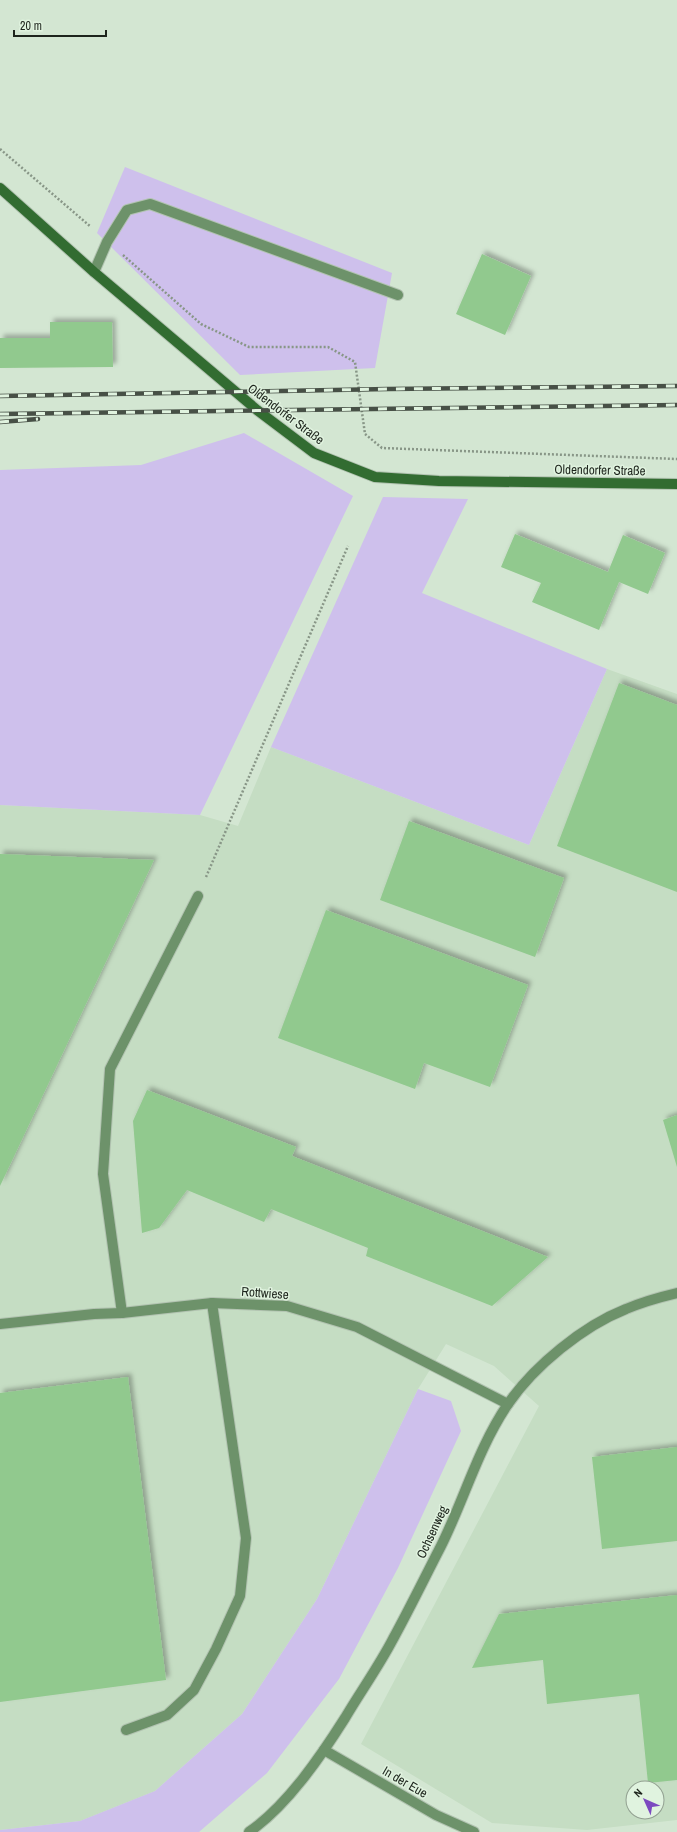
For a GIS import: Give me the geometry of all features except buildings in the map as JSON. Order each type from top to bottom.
[{"type":"main road","name":"Oldendorfer Straße","points":[[0,188],[94,272],[258,410],[314,453],[375,477],[439,481],[677,484]]},
{"type":"street","points":[[94,272],[107,242],[127,210],[150,204],[398,294]]},
{"type":"street","points":[[122,1313],[103,1174],[110,1069],[198,896]]},
{"type":"street","name":"Ochsenweg","points":[[249,1832],[262,1824],[324,1750],[393,1640],[442,1544],[480,1457],[508,1404],[529,1378],[556,1352],[593,1326],[625,1309],[677,1293]]},
{"type":"street","points":[[126,1730],[167,1716],[194,1690],[216,1649],[240,1596],[246,1538],[212,1303]]},
{"type":"street","name":"Rottwiese","points":[[0,1324],[212,1303],[288,1306],[357,1327],[508,1404]]},
{"type":"street","name":"In der Eue","points":[[324,1750],[436,1815],[474,1832]]},
{"type":"path","points":[[0,149],[201,324],[249,347],[328,347],[355,362],[365,434],[382,448],[677,459]]},
{"type":"path","points":[[198,896],[348,546]]},
{"type":"shaded area","points":[[125,167],[392,273],[375,368],[240,375],[97,233]]},
{"type":"shaded area","points":[[244,433],[353,496],[200,815],[0,805],[0,470],[141,465]]},
{"type":"shaded area","points":[[383,497],[468,499],[422,593],[607,669],[529,845],[271,747]]},
{"type":"shaded area","points":[[607,669],[677,694],[677,1820],[587,1830],[492,1823],[361,1744],[539,1406],[494,1366],[446,1344],[418,1389],[317,1599],[242,1714],[155,1791],[80,1821],[0,1830],[0,805],[200,815],[238,826],[271,747],[529,845]]},
{"type":"shaded area","points":[[418,1389],[451,1401],[461,1431],[398,1568],[339,1679],[267,1773],[199,1832],[0,1832],[0,1830],[80,1821],[155,1791],[242,1714],[317,1599]]},
{"type":"railway","points":[[0,396],[388,389],[677,386]]},
{"type":"railway","points":[[0,414],[677,405]]},
{"type":"railway","points":[[0,422],[38,419]]}]
